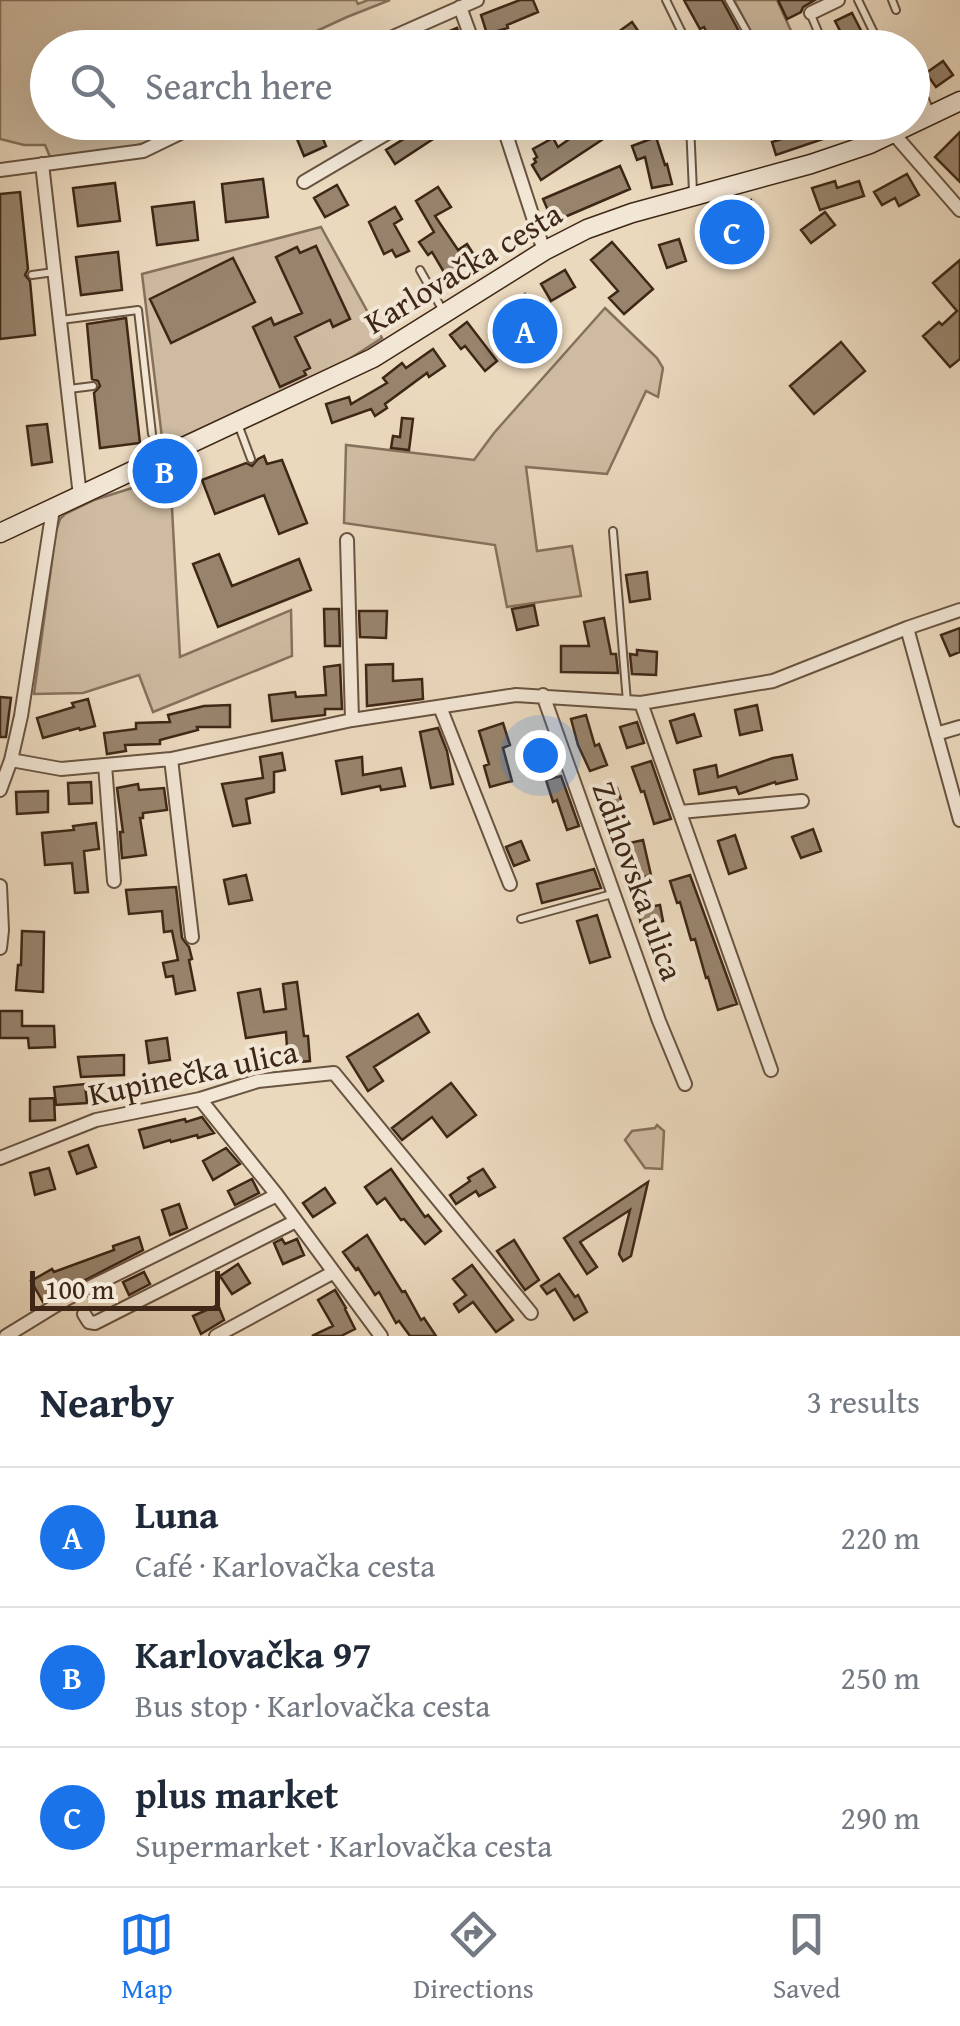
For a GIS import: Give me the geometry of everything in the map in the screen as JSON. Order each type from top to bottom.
[{"type":"street","points":[[408,30],[476,0]]},
{"type":"street","points":[[811,13],[837,0]]},
{"type":"street","points":[[460,7],[468,30]]},
{"type":"street","name":"Karlovačka cesta","points":[[931,115],[960,101]]},
{"type":"street","points":[[0,170],[143,151],[166,140]]},
{"type":"street","points":[[304,182],[375,140]]},
{"type":"street","points":[[508,140],[544,252]]},
{"type":"street","name":"Karlovačka cesta","points":[[0,533],[374,358],[587,229],[632,212],[812,164],[878,140]]},
{"type":"street","points":[[899,140],[960,210]]},
{"type":"street","points":[[42,164],[80,496]]},
{"type":"street","points":[[0,790],[21,716],[53,508]]},
{"type":"street","points":[[347,540],[352,720]]},
{"type":"street","points":[[11,760],[60,769],[171,759],[352,720],[516,695],[634,702],[773,681],[960,610]]},
{"type":"street","points":[[907,628],[960,820]]},
{"type":"street","name":"Zdihovska ulica","points":[[543,695],[685,1084]]},
{"type":"street","name":"Zdihovska ulica","points":[[634,702],[680,812],[771,1070]]},
{"type":"street","points":[[440,707],[510,884]]},
{"type":"street","points":[[936,734],[960,727]]},
{"type":"street","points":[[171,759],[192,937]]},
{"type":"street","points":[[105,765],[114,881]]},
{"type":"street","points":[[680,812],[802,800]]},
{"type":"street","points":[[0,886],[0,948]]},
{"type":"street","name":"Kupinečka ulica","points":[[0,1158],[96,1120],[200,1099],[258,1082],[334,1072],[531,1313]]},
{"type":"street","points":[[200,1099],[382,1336]]},
{"type":"street","points":[[6,1336],[68,1298],[276,1196]]},
{"type":"street","points":[[84,1314],[89,1322],[95,1323],[296,1221]]},
{"type":"street","points":[[216,1336],[334,1272]]},
{"type":"lane","points":[[666,0],[681,30]]},
{"type":"lane","points":[[730,0],[746,30]]},
{"type":"lane","points":[[858,0],[873,30]]},
{"type":"lane","points":[[892,0],[896,10]]},
{"type":"lane","points":[[811,13],[818,30]]},
{"type":"lane","points":[[691,140],[694,198]]},
{"type":"lane","points":[[420,270],[445,315]]},
{"type":"lane","points":[[32,275],[54,272]]},
{"type":"lane","points":[[60,320],[138,310],[152,434]]},
{"type":"lane","points":[[68,389],[92,386]]},
{"type":"lane","points":[[238,423],[251,459]]},
{"type":"lane","points":[[613,531],[634,702]]},
{"type":"lane","points":[[521,918],[613,894]]},
{"type":"shaded area","points":[[0,0],[356,0],[358,4],[390,0],[319,30],[30,30],[30,140],[155,140],[51,159],[45,145],[0,139]]},
{"type":"shaded area","points":[[734,0],[777,0],[791,30],[750,30]]},
{"type":"shaded area","points":[[321,227],[382,338],[340,365],[163,446],[142,274]]},
{"type":"shaded area","points":[[605,308],[663,368],[658,397],[646,391],[607,474],[526,467],[537,551],[572,546],[581,596],[507,607],[495,545],[344,523],[346,445],[474,460]]},
{"type":"shaded area","points":[[170,471],[180,657],[291,610],[292,656],[153,712],[139,675],[83,693],[34,694],[60,519],[94,500],[151,482]]},
{"type":"shaded area","points":[[657,1125],[664,1131],[662,1169],[645,1168],[625,1140],[632,1131]]},
{"type":"building","points":[[520,0],[533,0],[538,12],[501,30],[486,30],[481,15]]},
{"type":"building","points":[[684,0],[722,0],[738,30],[704,27],[700,29]]},
{"type":"building","points":[[778,0],[815,0],[787,19]]},
{"type":"building","points":[[852,13],[861,30],[840,30],[835,21]]},
{"type":"building","points":[[632,22],[638,30],[621,30]]},
{"type":"building","points":[[943,61],[953,75],[936,87],[930,70]]},
{"type":"building","points":[[960,132],[960,182],[935,157]]},
{"type":"building","points":[[297,140],[324,140],[326,146],[304,156]]},
{"type":"building","points":[[402,140],[431,140],[395,164],[386,150]]},
{"type":"building","points":[[549,140],[558,147],[568,140],[602,140],[541,180],[532,165],[537,157],[533,149]]},
{"type":"building","points":[[657,140],[672,184],[652,188],[645,157],[637,160],[632,146]]},
{"type":"building","points":[[779,140],[820,140],[776,155],[772,142]]},
{"type":"building","points":[[620,166],[630,189],[553,222],[543,199]]},
{"type":"building","points":[[907,174],[919,195],[899,206],[895,198],[882,205],[874,192]]},
{"type":"building","points":[[263,179],[268,217],[226,222],[222,184]]},
{"type":"building","points":[[835,181],[837,188],[859,181],[864,196],[820,210],[812,188]]},
{"type":"building","points":[[115,183],[120,221],[78,226],[73,188]]},
{"type":"building","points":[[337,185],[348,205],[325,217],[314,198]]},
{"type":"building","points":[[438,187],[451,207],[435,216],[458,250],[467,244],[474,255],[448,279],[432,252],[428,255],[419,242],[434,232],[416,201]]},
{"type":"building","points":[[20,192],[28,269],[25,275],[30,281],[35,335],[0,339],[0,194]]},
{"type":"building","points":[[751,200],[757,223],[713,234],[720,250],[706,256],[701,246],[706,244],[701,217],[726,212],[725,207]]},
{"type":"building","points":[[194,202],[198,240],[157,245],[152,207]]},
{"type":"building","points":[[395,207],[402,219],[394,224],[409,251],[396,257],[392,250],[384,254],[369,222]]},
{"type":"building","points":[[825,212],[835,225],[811,243],[801,230]]},
{"type":"building","points":[[679,239],[686,261],[667,268],[659,245]]},
{"type":"building","points":[[612,242],[653,289],[624,314],[609,298],[618,291],[591,260]]},
{"type":"building","points":[[316,246],[350,319],[333,327],[330,320],[295,337],[310,368],[304,371],[306,375],[280,387],[253,327],[271,318],[274,325],[302,313],[276,257],[297,247],[300,253]]},
{"type":"building","points":[[118,252],[122,290],[81,295],[76,257]]},
{"type":"building","points":[[233,258],[255,302],[171,343],[150,299]]},
{"type":"building","points":[[960,260],[960,359],[950,367],[923,336],[957,311],[933,283]]},
{"type":"building","points":[[565,270],[575,287],[551,301],[541,284]]},
{"type":"building","points":[[525,294],[534,308],[515,320],[506,306]]},
{"type":"building","points":[[126,318],[140,443],[100,448],[94,393],[100,386],[92,379],[87,324]]},
{"type":"building","points":[[467,322],[497,361],[485,371],[465,346],[461,349],[450,335]]},
{"type":"building","points":[[841,342],[865,371],[814,414],[790,386]]},
{"type":"building","points":[[433,349],[445,366],[429,377],[427,373],[375,416],[371,409],[332,423],[326,404],[349,397],[351,404],[387,383],[383,378],[402,363],[406,368]]},
{"type":"building","points":[[402,418],[413,419],[409,450],[391,448],[393,436],[400,437]]},
{"type":"building","points":[[47,424],[52,462],[32,465],[27,426]]},
{"type":"building","points":[[264,456],[267,464],[282,460],[307,523],[279,534],[264,495],[215,514],[202,480],[246,463],[252,466]]},
{"type":"building","points":[[219,554],[232,586],[299,559],[311,590],[218,627],[193,564]]},
{"type":"building","points":[[647,572],[650,599],[630,602],[626,575]]},
{"type":"building","points":[[534,605],[538,625],[517,630],[512,609]]},
{"type":"building","points":[[324,609],[339,609],[340,646],[325,646]]},
{"type":"building","points":[[359,611],[387,611],[386,638],[360,637]]},
{"type":"building","points":[[604,618],[618,673],[561,672],[561,646],[589,646],[584,622]]},
{"type":"building","points":[[960,628],[960,652],[950,656],[941,635]]},
{"type":"building","points":[[637,650],[657,652],[656,675],[632,674],[630,654],[637,655]]},
{"type":"building","points":[[393,664],[393,681],[422,679],[423,699],[367,706],[366,665]]},
{"type":"building","points":[[340,665],[342,709],[325,709],[325,715],[272,721],[269,695],[326,695],[324,667]]},
{"type":"building","points":[[0,697],[11,698],[6,737],[0,737]]},
{"type":"building","points":[[88,699],[95,726],[43,738],[37,718]]},
{"type":"building","points":[[230,705],[230,727],[197,727],[198,730],[160,740],[160,744],[125,745],[126,751],[107,754],[104,733],[136,729],[136,723],[170,722],[168,715],[204,706]]},
{"type":"building","points":[[757,705],[762,730],[740,735],[735,710]]},
{"type":"building","points":[[694,714],[701,736],[677,743],[670,721]]},
{"type":"building","points":[[586,715],[595,746],[599,744],[607,765],[590,771],[571,719]]},
{"type":"building","points":[[637,722],[644,743],[627,748],[620,727]]},
{"type":"building","points":[[503,723],[510,745],[503,748],[512,781],[490,787],[484,766],[489,764],[479,731]]},
{"type":"building","points":[[438,728],[453,784],[431,788],[420,732]]},
{"type":"building","points":[[282,753],[285,770],[274,772],[274,792],[246,799],[250,823],[233,826],[222,784],[263,778],[260,757]]},
{"type":"building","points":[[792,755],[797,779],[739,794],[736,787],[699,794],[694,770],[716,765],[718,777]]},
{"type":"building","points":[[362,757],[363,775],[401,768],[405,786],[381,790],[380,786],[342,794],[336,761]]},
{"type":"building","points":[[651,761],[671,819],[654,824],[632,767]]},
{"type":"building","points":[[561,776],[579,826],[567,830],[546,780]]},
{"type":"building","points":[[91,782],[92,803],[69,804],[68,783]]},
{"type":"building","points":[[138,784],[139,790],[164,788],[167,810],[143,813],[140,818],[146,855],[122,858],[117,788]]},
{"type":"building","points":[[617,788],[628,820],[612,825],[601,794]]},
{"type":"building","points":[[48,791],[48,812],[17,814],[16,792]]},
{"type":"building","points":[[96,823],[99,849],[84,851],[88,892],[75,893],[72,863],[45,865],[42,833]]},
{"type":"building","points":[[813,829],[821,851],[801,858],[792,837]]},
{"type":"building","points":[[735,835],[746,868],[729,874],[718,841]]},
{"type":"building","points":[[643,840],[651,875],[630,880],[621,845]]},
{"type":"building","points":[[521,841],[529,860],[514,866],[506,847]]},
{"type":"building","points":[[594,869],[601,888],[542,903],[537,884]]},
{"type":"building","points":[[246,875],[252,900],[229,904],[224,880]]},
{"type":"building","points":[[690,875],[737,1004],[718,1010],[695,939],[691,940],[670,881]]},
{"type":"building","points":[[176,887],[182,938],[192,959],[189,960],[195,990],[176,994],[173,976],[166,977],[163,963],[178,960],[172,931],[164,932],[162,911],[129,914],[126,890]]},
{"type":"building","points":[[660,905],[663,921],[641,925],[638,909]]},
{"type":"building","points":[[597,915],[610,957],[590,963],[577,921]]},
{"type":"building","points":[[22,931],[44,932],[43,992],[16,990]]},
{"type":"building","points":[[297,982],[310,1061],[288,1063],[286,1032],[246,1038],[238,993],[260,989],[264,1012],[286,1009],[283,984]]},
{"type":"building","points":[[0,1011],[22,1011],[22,1026],[54,1026],[55,1047],[29,1048],[28,1038],[0,1038]]},
{"type":"building","points":[[418,1014],[429,1032],[374,1067],[383,1081],[368,1091],[347,1057]]},
{"type":"building","points":[[167,1038],[170,1060],[149,1063],[146,1041]]},
{"type":"building","points":[[124,1055],[124,1075],[81,1077],[78,1057]]},
{"type":"building","points":[[451,1083],[476,1115],[447,1137],[432,1117],[402,1140],[392,1128]]},
{"type":"building","points":[[85,1084],[87,1103],[56,1105],[54,1087]]},
{"type":"building","points":[[54,1098],[55,1120],[30,1121],[30,1099]]},
{"type":"building","points":[[202,1117],[214,1133],[144,1148],[139,1130]]},
{"type":"building","points":[[88,1145],[96,1167],[77,1174],[69,1152]]},
{"type":"building","points":[[226,1148],[240,1164],[213,1180],[203,1161]]},
{"type":"building","points":[[49,1168],[55,1189],[35,1195],[30,1173]]},
{"type":"building","points":[[391,1169],[425,1217],[428,1215],[441,1231],[425,1244],[385,1198],[377,1204],[365,1187]]},
{"type":"building","points":[[483,1169],[495,1187],[479,1196],[476,1191],[456,1204],[450,1195]]},
{"type":"building","points":[[252,1179],[259,1193],[235,1205],[228,1191]]},
{"type":"building","points":[[648,1182],[631,1256],[623,1261],[619,1254],[630,1210],[580,1242],[597,1267],[587,1274],[564,1238]]},
{"type":"building","points":[[325,1188],[335,1203],[313,1217],[303,1203]]},
{"type":"building","points":[[179,1204],[187,1228],[170,1235],[162,1210]]},
{"type":"building","points":[[367,1235],[421,1320],[424,1318],[436,1336],[410,1336],[399,1321],[396,1323],[379,1292],[375,1295],[343,1252]]},
{"type":"building","points":[[139,1237],[143,1250],[43,1302],[31,1281],[52,1269],[54,1272],[114,1250],[113,1246]]},
{"type":"building","points":[[282,1239],[285,1244],[297,1239],[304,1255],[283,1264],[274,1243]]},
{"type":"building","points":[[514,1240],[539,1280],[525,1290],[497,1251]]},
{"type":"building","points":[[238,1264],[250,1283],[232,1294],[220,1276]]},
{"type":"building","points":[[472,1265],[513,1320],[496,1332],[473,1302],[459,1312],[454,1304],[466,1295],[453,1279]]},
{"type":"building","points":[[144,1272],[150,1284],[129,1295],[123,1282]]},
{"type":"building","points":[[559,1274],[587,1312],[574,1320],[555,1289],[547,1294],[541,1286]]},
{"type":"building","points":[[335,1290],[355,1329],[341,1336],[312,1336],[333,1326],[318,1300]]},
{"type":"building","points":[[218,1305],[224,1320],[201,1334],[193,1316]]},
{"type":"place","name":"plus market","points":[[732,232]]},
{"type":"place","name":"Luna","points":[[525,331]]},
{"type":"place","name":"Karlovačka 97","points":[[165,471]]}]
